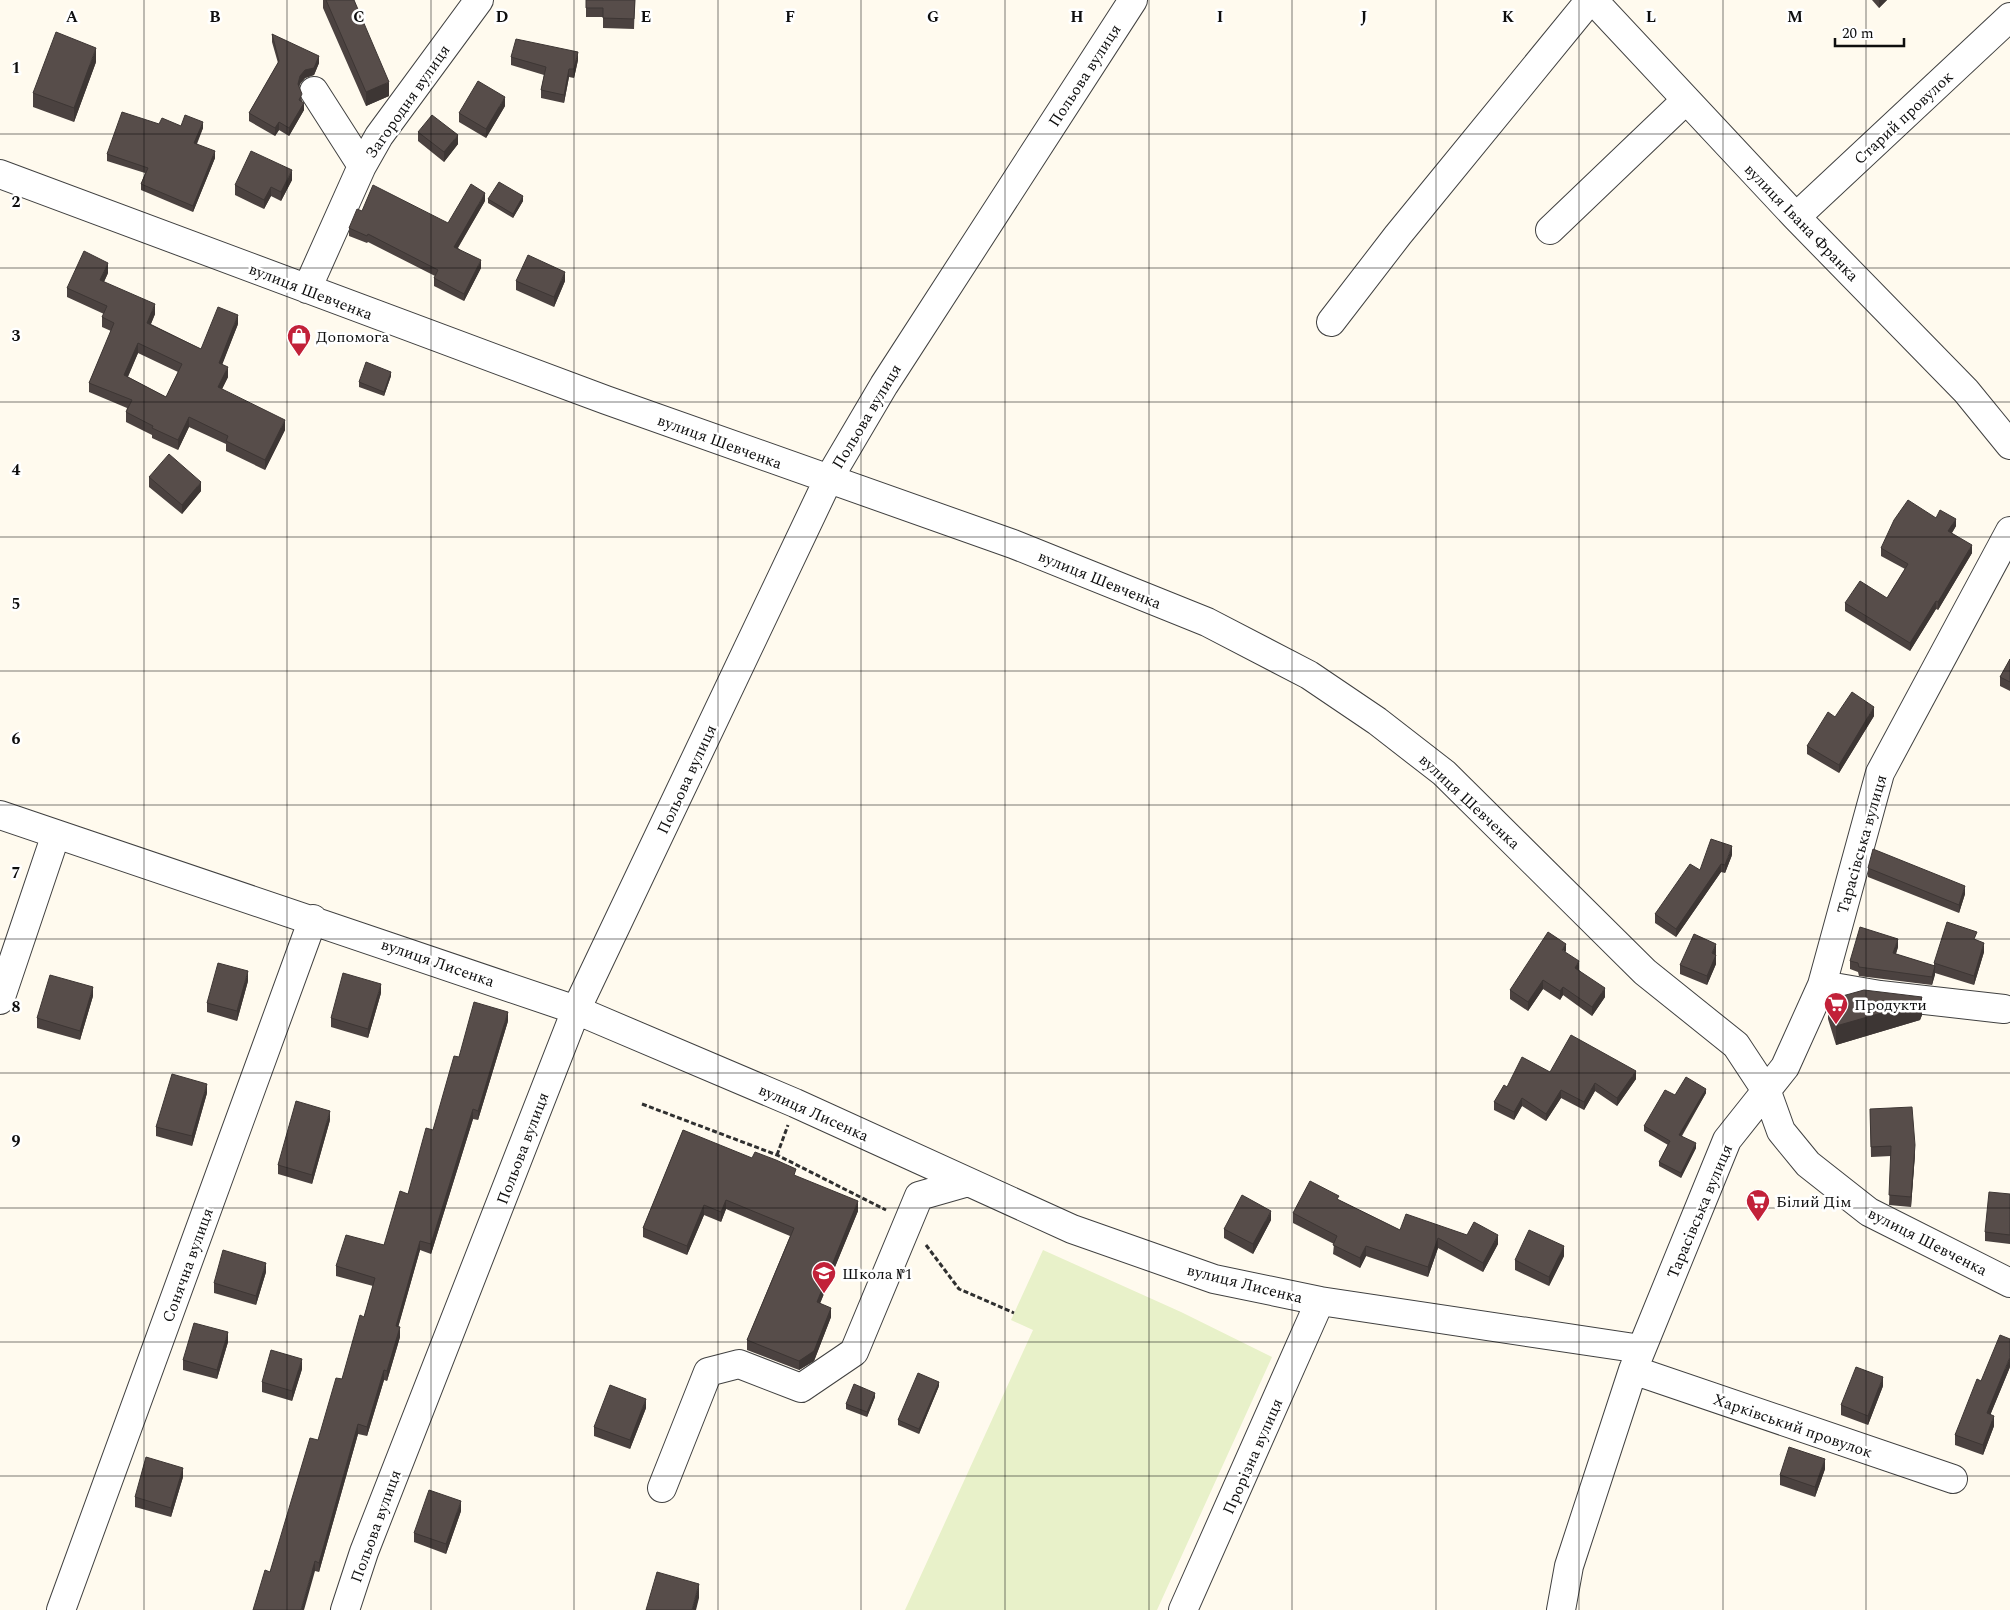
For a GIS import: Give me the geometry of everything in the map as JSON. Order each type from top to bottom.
[{"type":"street","name":"Загородня вулиця","points":[[307,290],[362,166],[379,136],[480,0]]},
{"type":"street","name":"Польова вулиця","points":[[344,1610],[364,1552],[576,1010],[828,480],[884,385],[1133,0]]},
{"type":"street","points":[[1331,322],[1398,235],[1591,0]]},
{"type":"street","name":"вулиця Івана Франка","points":[[1591,0],[1796,217],[1966,392],[2010,445]]},
{"type":"street","name":"Старий провулок","points":[[1796,217],[2010,17]]},
{"type":"street","points":[[314,91],[362,166]]},
{"type":"street","points":[[1550,230],[1686,100]]},
{"type":"street","name":"вулиця Шевченка","points":[[0,174],[307,290],[828,480],[1013,544],[1207,622],[1309,674],[1378,721],[1444,773],[1645,972],[1736,1045],[1767,1092],[1781,1131],[1808,1164],[1868,1212],[2010,1283]]},
{"type":"street","name":"Тарасівська вулиця","points":[[1561,1610],[1569,1566],[1637,1360],[1727,1140],[1785,1067],[1822,985],[1880,773],[2010,531]]},
{"type":"street","name":"вулиця Лисенка","points":[[0,815],[313,919],[576,1010],[795,1103],[1072,1229],[1214,1279],[1320,1301],[1637,1360]]},
{"type":"street","points":[[0,1000],[56,834]]},
{"type":"street","name":"Сонячна вулиця","points":[[61,1610],[313,919]]},
{"type":"street","points":[[1822,985],[1880,995],[2004,1009]]},
{"type":"street","points":[[662,1488],[708,1372],[739,1364],[801,1388],[854,1352],[918,1196],[968,1182]]},
{"type":"street","name":"Прорізна вулиця","points":[[1183,1610],[1320,1301]]},
{"type":"street","name":"Харківський провулок","points":[[1637,1360],[1953,1479]]},
{"type":"path","points":[[778,1156],[795,1103]]},
{"type":"path","points":[[642,1104],[778,1156],[908,1221],[959,1289],[1014,1313]]},
{"type":"green space","points":[[1043,1250],[1181,1312],[1272,1357],[1157,1610],[905,1610],[1033,1330],[1011,1320]]},
{"type":"building","points":[[326,0],[354,0],[389,82],[366,92]]},
{"type":"building","points":[[586,0],[635,0],[634,19],[603,18],[603,8],[586,8]]},
{"type":"building","points":[[56,32],[96,48],[74,108],[33,93]]},
{"type":"building","points":[[272,34],[319,56],[314,68],[305,70],[300,76],[298,84],[302,94],[299,100],[304,103],[289,128],[279,122],[275,128],[249,113],[279,61]]},
{"type":"building","points":[[516,39],[578,52],[574,69],[569,69],[564,95],[541,90],[546,67],[511,57]]},
{"type":"building","points":[[478,81],[505,97],[486,129],[459,113]]},
{"type":"building","points":[[122,112],[159,124],[162,118],[181,126],[185,115],[203,122],[194,143],[215,151],[193,206],[141,184],[148,168],[107,154]]},
{"type":"building","points":[[432,115],[458,135],[444,152],[418,132]]},
{"type":"building","points":[[251,151],[292,170],[281,192],[271,187],[264,200],[235,185]]},
{"type":"building","points":[[499,182],[523,196],[513,214],[488,199]]},
{"type":"building","points":[[471,184],[485,193],[454,247],[481,260],[464,294],[434,278],[438,270],[368,234],[367,236],[349,228],[357,209],[362,211],[373,185],[448,223]]},
{"type":"building","points":[[84,251],[108,263],[100,280],[155,304],[147,323],[201,349],[218,307],[238,315],[219,363],[228,367],[218,387],[285,420],[265,460],[226,441],[228,436],[189,417],[178,440],[152,428],[153,426],[126,412],[132,400],[89,383],[114,323],[102,317],[107,306],[67,288]],"holes":[[[138,343],[182,364],[166,397],[124,375]]]},
{"type":"building","points":[[528,255],[565,272],[554,297],[516,281]]},
{"type":"building","points":[[366,362],[391,372],[384,392],[359,382]]},
{"type":"building","points":[[169,454],[201,482],[182,505],[149,477]]},
{"type":"building","points":[[1908,500],[1936,518],[1940,510],[1956,519],[1948,531],[1972,545],[1938,602],[1936,601],[1910,643],[1845,603],[1860,581],[1887,598],[1908,564],[1881,548],[1894,520]]},
{"type":"building","points":[[2010,659],[2010,682],[2000,677]]},
{"type":"building","points":[[1852,692],[1874,707],[1839,765],[1807,746],[1828,712],[1835,717]]},
{"type":"building","points":[[1711,839],[1732,846],[1725,865],[1721,864],[1676,929],[1655,914],[1690,864],[1700,870]]},
{"type":"building","points":[[1873,849],[1965,886],[1959,905],[1868,868]]},
{"type":"building","points":[[1947,922],[1977,932],[1974,939],[1984,943],[1974,976],[1934,963]]},
{"type":"building","points":[[1860,927],[1898,939],[1893,953],[1935,966],[1932,977],[1859,967],[1858,963],[1850,961]]},
{"type":"building","points":[[1548,932],[1566,944],[1562,950],[1579,961],[1575,968],[1605,988],[1592,1007],[1563,987],[1560,991],[1543,980],[1528,1002],[1510,990]]},
{"type":"building","points":[[1694,934],[1716,944],[1712,953],[1716,955],[1707,976],[1680,965]]},
{"type":"building","points":[[218,963],[248,971],[237,1011],[207,1003]]},
{"type":"building","points":[[343,973],[381,984],[368,1029],[331,1018]]},
{"type":"building","points":[[50,975],[93,987],[80,1031],[37,1018]]},
{"type":"building","points":[[1864,990],[1922,997],[1920,1002],[1836,1026],[1828,1000]]},
{"type":"building","points":[[474,1002],[508,1012],[478,1111],[473,1109],[431,1244],[420,1241],[396,1326],[400,1327],[387,1371],[384,1370],[367,1427],[358,1424],[319,1563],[315,1561],[301,1610],[253,1610],[265,1570],[270,1572],[310,1438],[318,1440],[336,1378],[342,1379],[360,1315],[364,1317],[375,1278],[336,1266],[346,1235],[384,1245],[400,1191],[408,1194],[426,1128],[433,1130],[454,1056],[459,1057]]},
{"type":"building","points":[[1571,1035],[1636,1071],[1617,1098],[1595,1083],[1584,1102],[1561,1090],[1546,1114],[1522,1098],[1514,1112],[1494,1102],[1504,1085],[1507,1087],[1522,1057],[1550,1072]]},
{"type":"building","points":[[172,1074],[207,1084],[192,1136],[156,1127]]},
{"type":"building","points":[[1686,1077],[1706,1089],[1679,1135],[1696,1143],[1681,1173],[1659,1162],[1670,1141],[1644,1126],[1665,1090],[1675,1095]]},
{"type":"building","points":[[296,1101],[330,1111],[312,1175],[278,1165]]},
{"type":"building","points":[[1912,1107],[1915,1145],[1911,1197],[1889,1195],[1891,1146],[1871,1147],[1870,1109]]},
{"type":"building","points":[[683,1130],[752,1158],[755,1152],[776,1160],[796,1169],[794,1175],[858,1201],[817,1302],[831,1308],[814,1351],[799,1361],[747,1340],[794,1228],[726,1200],[721,1212],[704,1205],[687,1246],[643,1228]]},
{"type":"building","points":[[1310,1181],[1339,1196],[1337,1199],[1400,1230],[1406,1214],[1467,1235],[1474,1222],[1498,1235],[1483,1263],[1438,1238],[1428,1267],[1366,1246],[1360,1258],[1333,1245],[1337,1236],[1293,1213]]},
{"type":"building","points":[[1989,1192],[2010,1194],[2010,1235],[1985,1232]]},
{"type":"building","points":[[1242,1195],[1271,1211],[1253,1244],[1224,1229]]},
{"type":"building","points":[[1529,1230],[1564,1246],[1549,1277],[1515,1260]]},
{"type":"building","points":[[223,1250],[266,1263],[256,1296],[214,1283]]},
{"type":"building","points":[[194,1323],[228,1332],[217,1370],[183,1360]]},
{"type":"building","points":[[2000,1335],[2010,1339],[2010,1357],[1987,1413],[1994,1416],[1983,1445],[1955,1435],[1977,1379],[1981,1381]]},
{"type":"building","points":[[271,1350],[302,1359],[292,1391],[262,1382]]},
{"type":"building","points":[[1856,1367],[1883,1377],[1868,1416],[1841,1405]]},
{"type":"building","points":[[918,1373],[939,1382],[919,1429],[898,1420]]},
{"type":"building","points":[[854,1384],[875,1393],[867,1412],[846,1404]]},
{"type":"building","points":[[610,1385],[646,1399],[630,1440],[594,1427]]},
{"type":"building","points":[[1789,1447],[1825,1459],[1815,1487],[1780,1475]]},
{"type":"building","points":[[146,1457],[183,1468],[171,1508],[135,1497]]},
{"type":"building","points":[[429,1490],[461,1501],[446,1544],[414,1533]]},
{"type":"building","points":[[657,1572],[699,1584],[692,1610],[646,1610]]},
{"type":"place","name":"Допомога","points":[[299,357]]},
{"type":"place","name":"Продукти","points":[[1836,1025]]},
{"type":"place","name":"Білий Дім","points":[[1758,1222]]},
{"type":"place","name":"Школа №1","points":[[824,1294]]}]
